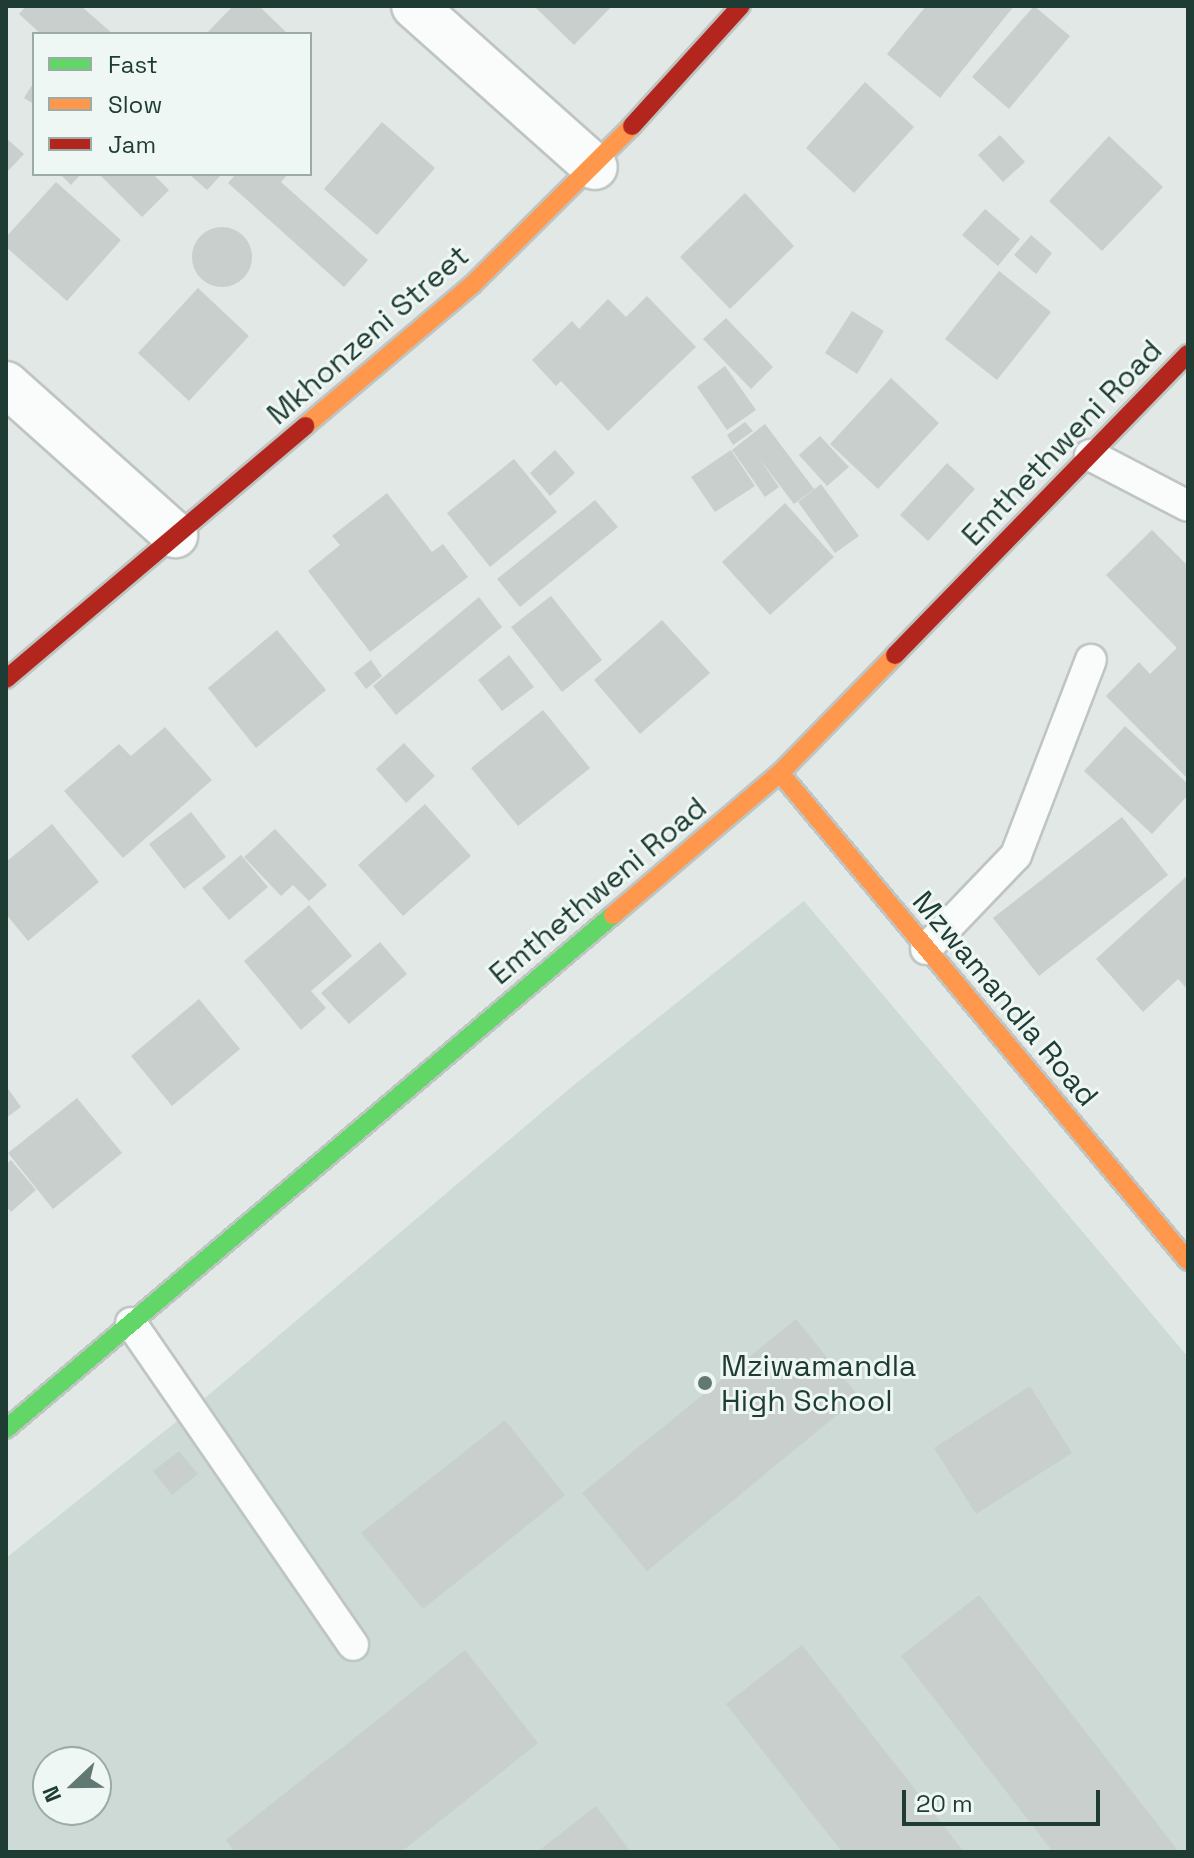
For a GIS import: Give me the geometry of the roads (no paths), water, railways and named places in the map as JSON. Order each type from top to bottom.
[{"type":"street","points":[[414,6],[595,167]]},
{"type":"street","name":"Mkhonzeni Street","points":[[6,679],[472,285],[595,167],[741,6]]},
{"type":"street","name":"Emthethweni Road","points":[[6,1429],[780,773],[1188,354]]},
{"type":"street","points":[[6,384],[175,535]]},
{"type":"street","name":"Mzwamandla Road","points":[[780,773],[1188,1261]]},
{"type":"lane","points":[[1090,455],[1188,506]]},
{"type":"lane","points":[[926,949],[1016,855],[1091,660]]},
{"type":"lane","points":[[131,1323],[353,1645]]},
{"type":"place","name":"Mziwamandla High School","points":[[705,1383]]}]
